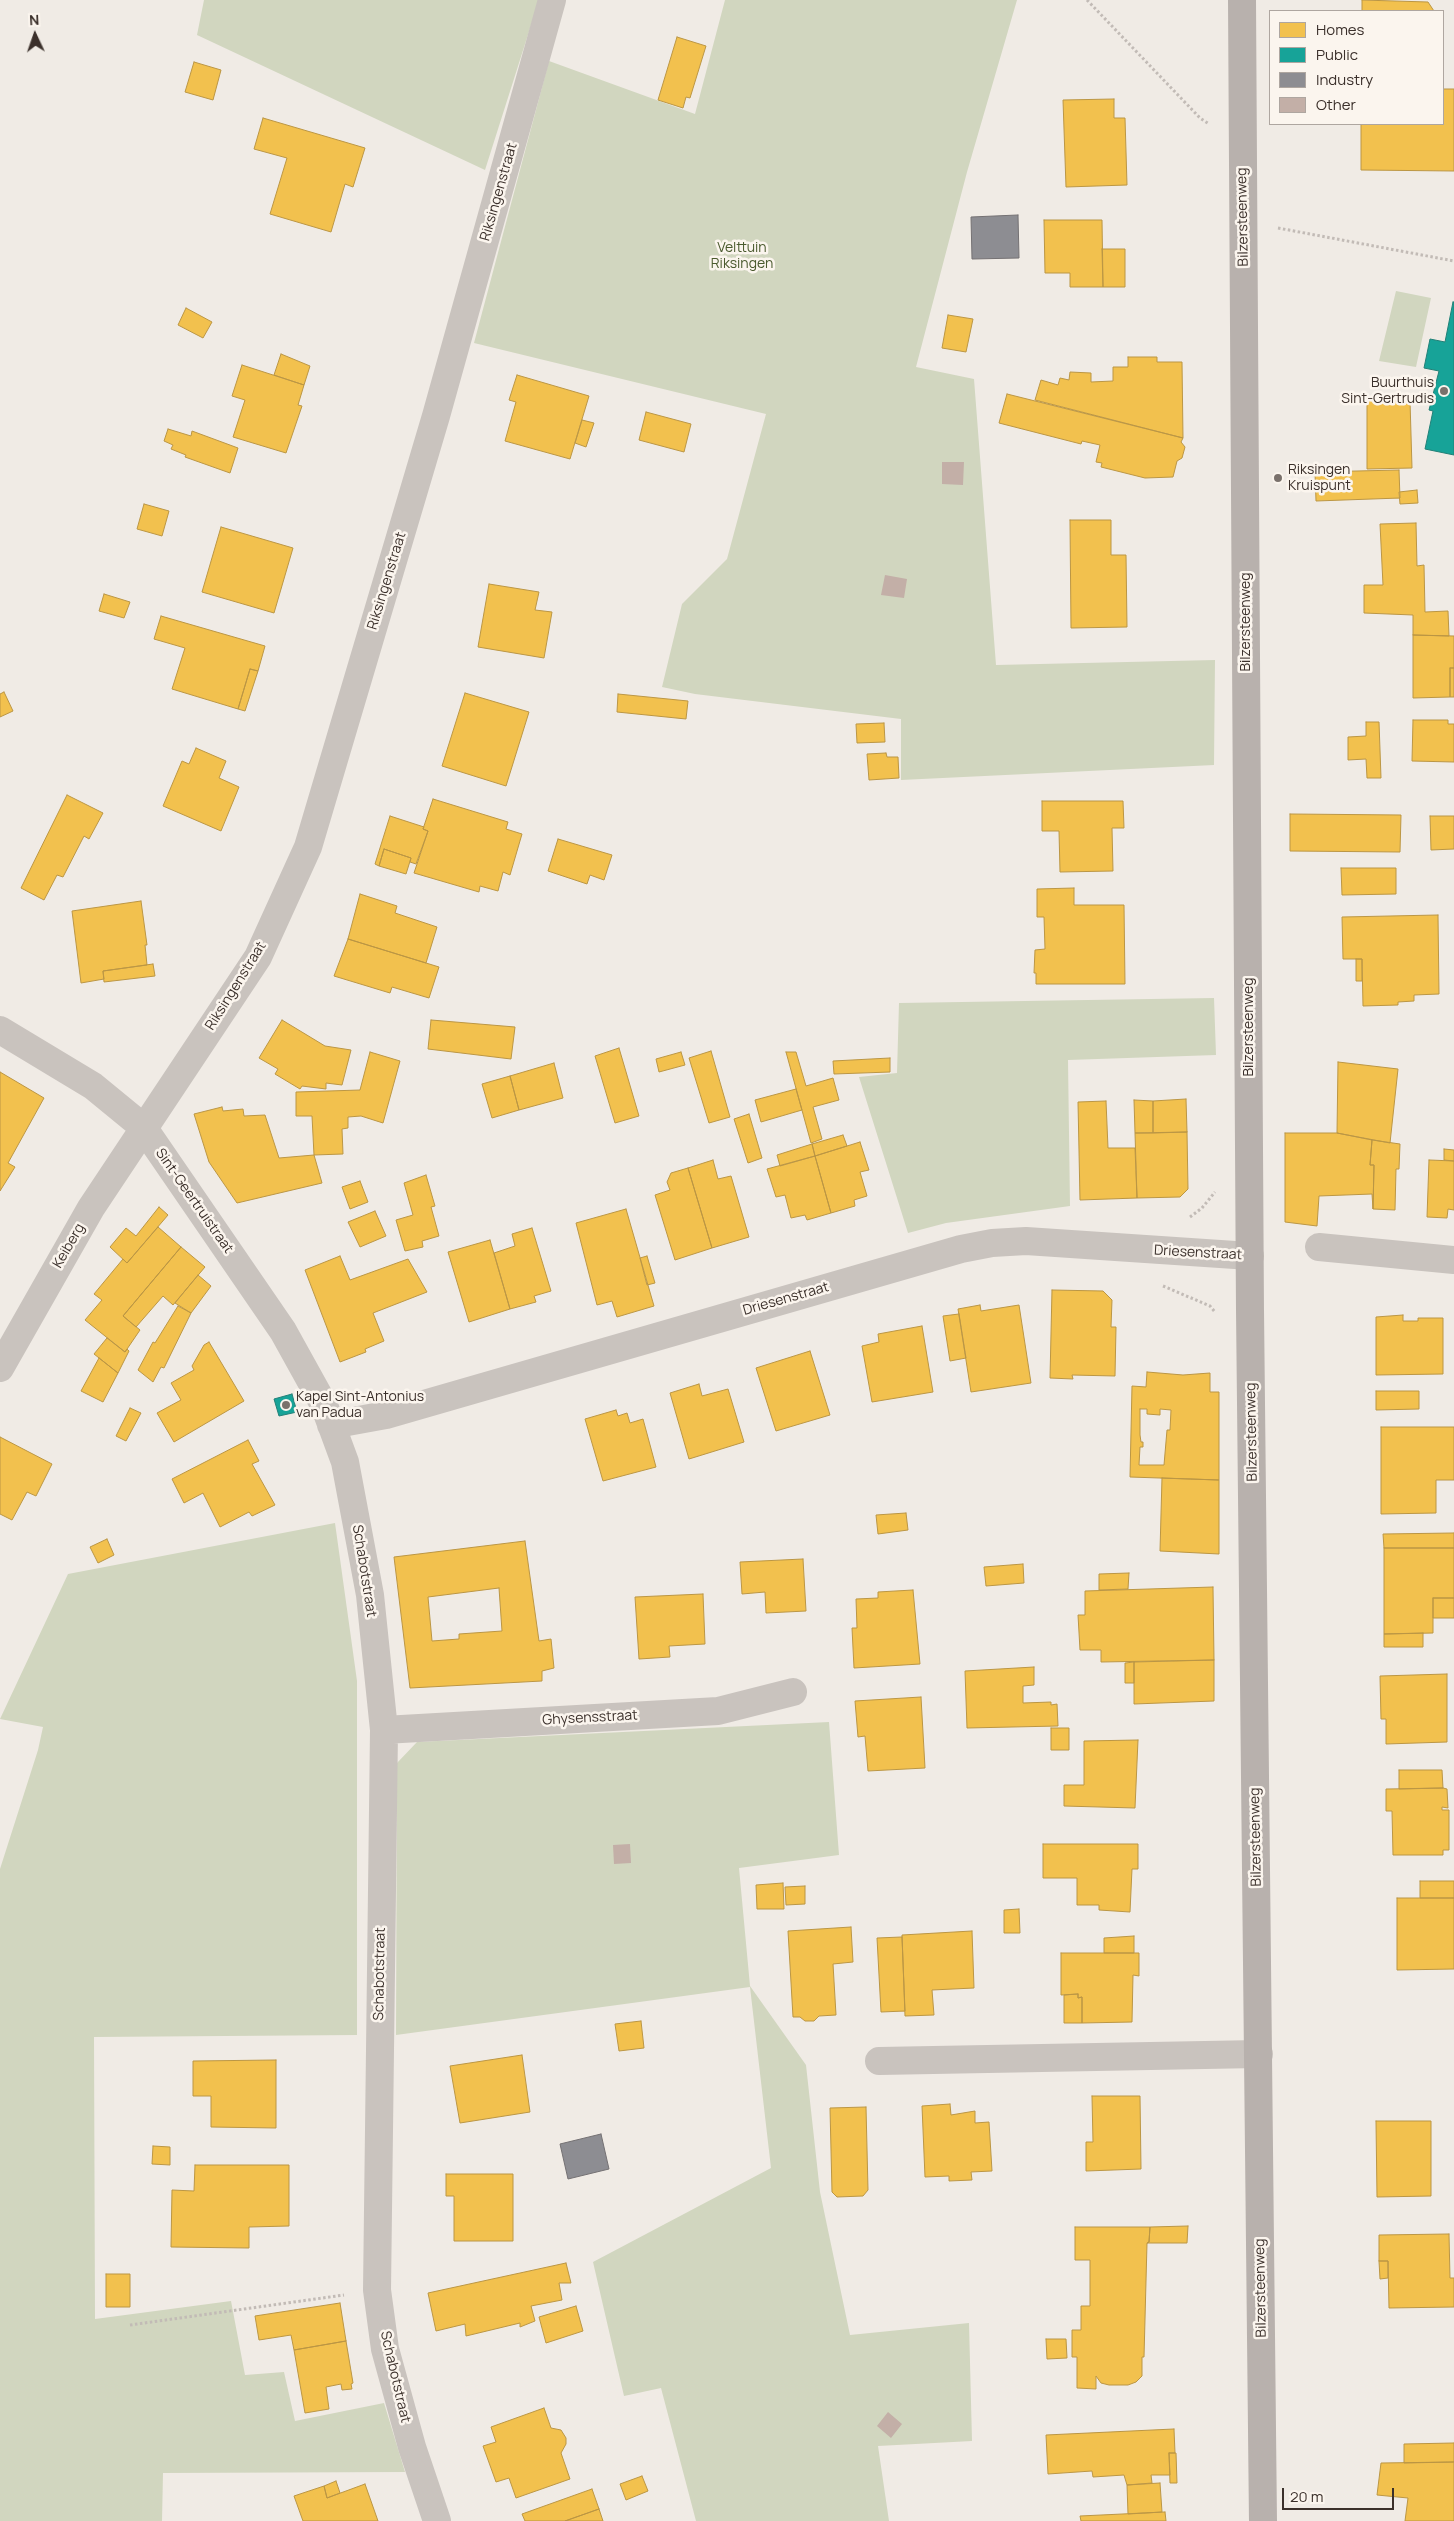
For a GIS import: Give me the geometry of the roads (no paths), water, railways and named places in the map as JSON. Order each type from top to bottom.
[{"type":"main road","name":"Bilzersteenweg","points":[[1242,0],[1250,1256],[1263,2521]]},
{"type":"street","name":"Riksingenstraat","points":[[143,1127],[258,957],[308,847],[436,416],[552,0]]},
{"type":"street","name":"Sint-Geertruistraat","points":[[0,1030],[93,1086],[143,1127],[283,1331],[324,1405],[331,1425]]},
{"type":"street","name":"Keiberg","points":[[0,1368],[91,1208],[143,1127]]},
{"type":"street","name":"Driesenstraat","points":[[331,1425],[386,1415],[960,1249],[992,1243],[1026,1241],[1250,1256]]},
{"type":"street","points":[[1319,1247],[1454,1260]]},
{"type":"street","name":"Schabotstraat","points":[[331,1425],[345,1462],[370,1595],[384,1730],[377,2290],[385,2348],[412,2447],[437,2521]]},
{"type":"street","name":"Ghysensstraat","points":[[384,1730],[718,1711],[793,1692]]},
{"type":"street","points":[[879,2061],[1259,2054]]},
{"type":"place","name":"Buurthuis Sint-Gertrudis","points":[[1444,391]]},
{"type":"place","name":"Riksingen Kruispunt","points":[[1278,478]]},
{"type":"place","name":"Kapel Sint-Antonius van Padua","points":[[286,1405]]},
{"type":"park label","name":"Velttuin Riksingen","points":[[742,256]]}]
